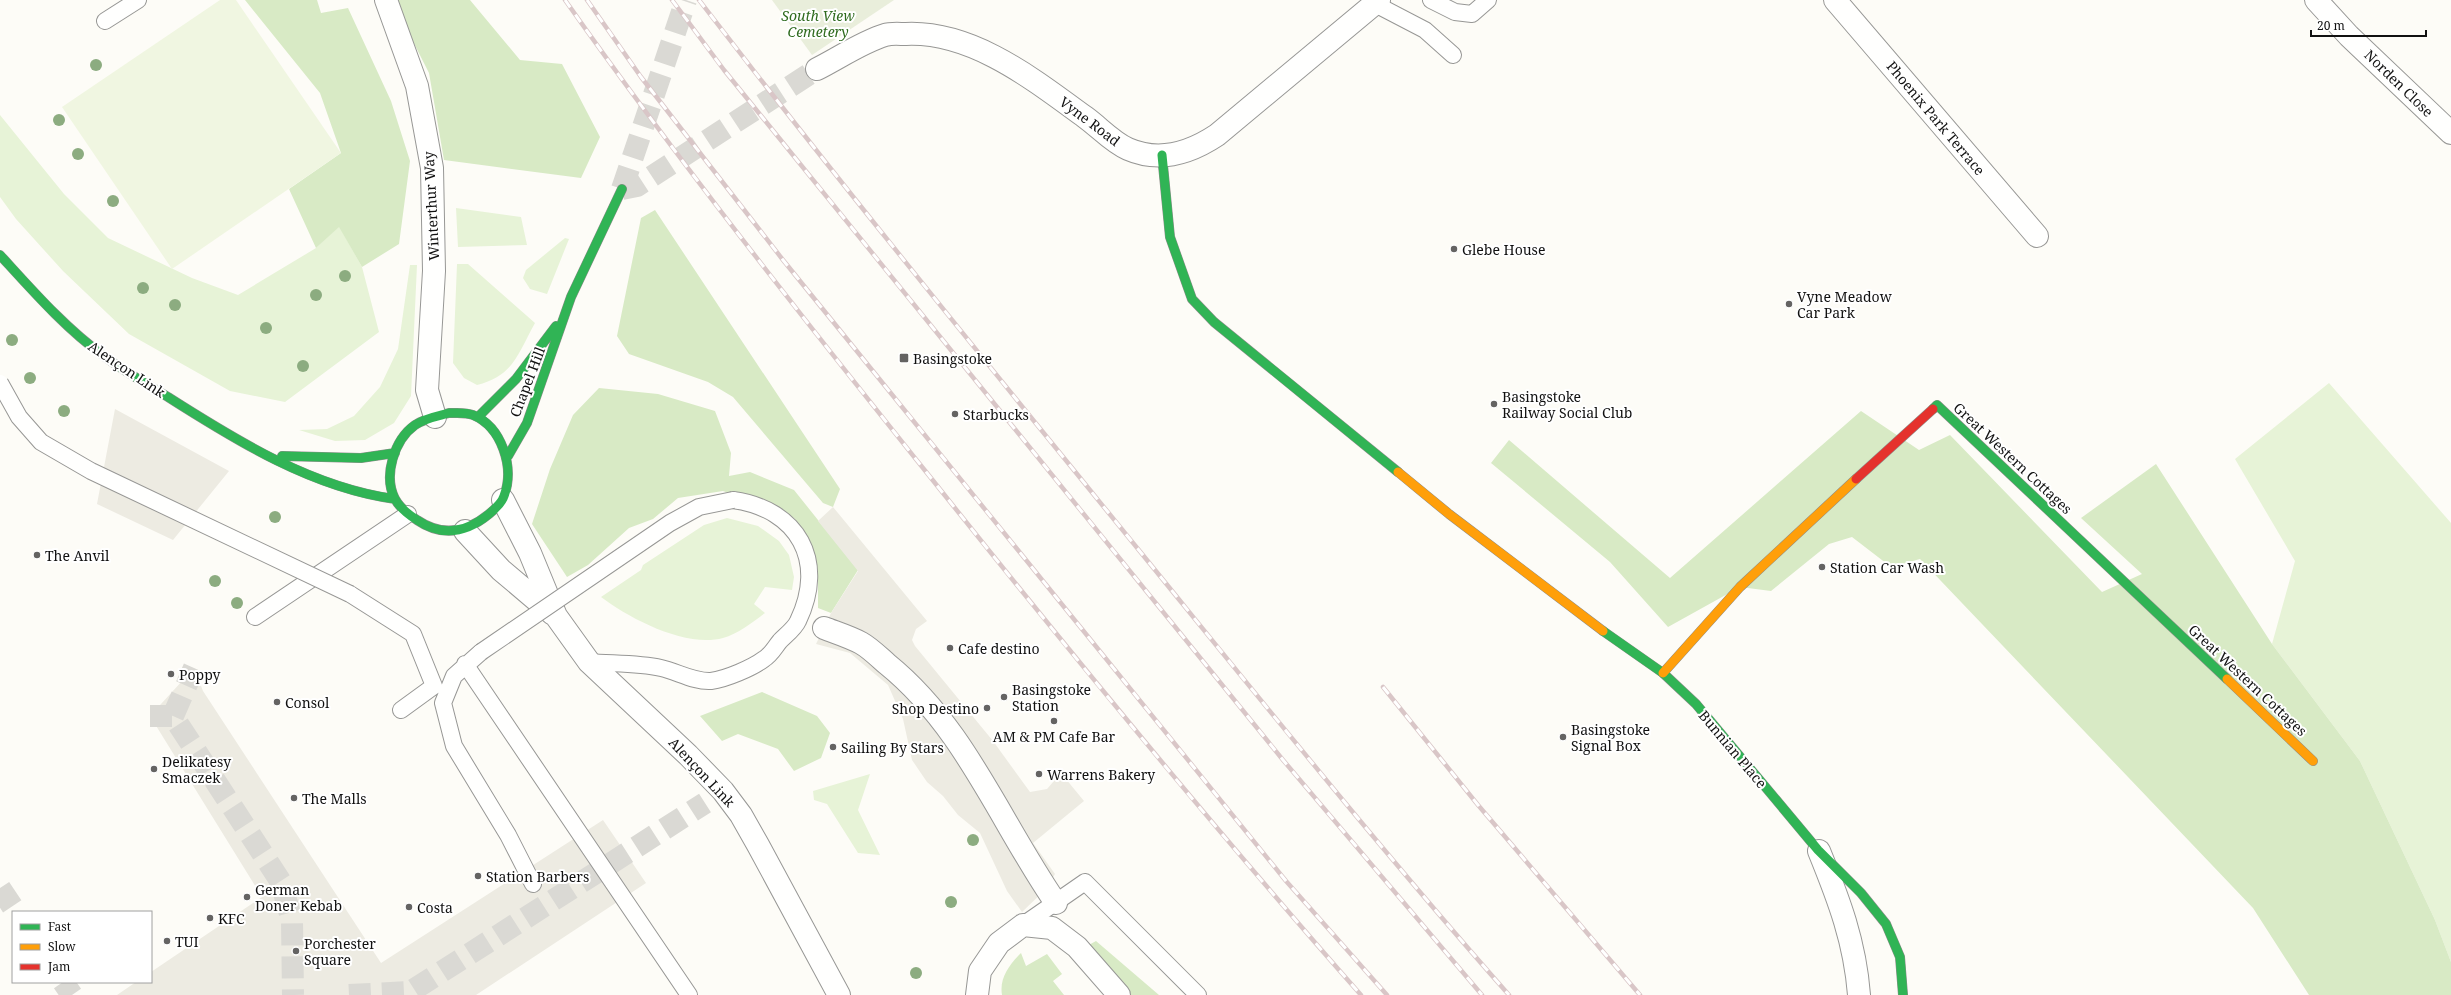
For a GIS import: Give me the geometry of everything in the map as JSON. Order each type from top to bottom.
[{"type":"street","name":"Winterthur Way","points":[[386,0],[417,86],[432,168],[434,271],[427,390],[435,417]]},
{"type":"street","name":"Phoenix Park Terrace","points":[[1835,0],[2037,236]]},
{"type":"street","name":"Norden Close","points":[[2316,0],[2330,16],[2451,133]]},
{"type":"street","name":"Vyne Road","points":[[817,69],[886,35],[925,33],[956,41],[992,56],[1042,86],[1128,150],[1162,156],[1178,155],[1191,151],[1217,135],[1377,2]]},
{"type":"street","name":"Bunnian Place","points":[[1162,156],[1170,237],[1192,298],[1214,322],[1449,514],[1663,673],[1696,704],[1818,850],[1861,893],[1886,924],[1900,957],[1908,993]]},
{"type":"street","name":"Chapel Hill","points":[[508,456],[518,442],[531,413],[552,357],[565,314],[622,189]]},
{"type":"street","name":"Alençon Link","points":[[0,255],[43,302],[103,356],[238,441],[274,456],[320,479],[373,496],[396,499]]},
{"type":"street","name":"Chapel Hill","points":[[478,417],[516,379],[565,314]]},
{"type":"street","name":"Great Western Cottages","points":[[1663,673],[1740,586],[1937,405],[2313,761]]},
{"type":"street","points":[[449,413],[466,413],[478,417],[497,438],[508,456],[506,491],[503,500],[485,517],[465,531],[446,532],[431,529],[408,514],[396,499],[391,483],[395,453],[410,428],[435,417],[449,413]]},
{"type":"street","name":"Alençon Link","points":[[274,456],[361,458],[395,453]]},
{"type":"street","name":"Alençon Link","points":[[503,500],[530,553],[556,616],[588,662],[688,755],[723,791],[741,815],[839,995]]},
{"type":"street","name":"Alençon Link","points":[[465,531],[501,570],[556,616]]},
{"type":"street","points":[[824,628],[862,643],[906,679],[942,720],[989,789],[1019,847],[1056,903]]},
{"type":"street","name":"Bunnian Place","points":[[1818,850],[1842,907],[1856,962],[1859,995]]},
{"type":"street","points":[[976,995],[980,971],[999,943],[1023,925],[1052,928],[1077,947],[1119,995]]},
{"type":"lane","points":[[105,21],[138,0]]},
{"type":"lane","points":[[1431,0],[1456,12],[1472,14],[1488,0]]},
{"type":"lane","points":[[1377,2],[1425,30],[1453,55]]},
{"type":"lane","points":[[0,382],[19,417],[41,442],[97,474],[350,594],[413,634],[434,686],[401,710]]},
{"type":"lane","points":[[533,884],[508,835],[454,746],[442,703],[454,676],[465,664],[481,652],[670,523],[698,507],[715,502],[733,500],[751,502],[773,512],[792,526],[804,548],[810,568],[810,592],[798,623],[766,659],[746,670],[711,680],[688,677],[661,668],[588,662]]},
{"type":"lane","points":[[255,617],[408,514]]},
{"type":"lane","points":[[465,664],[689,995]]},
{"type":"lane","points":[[1023,925],[1085,882],[1198,995]]},
{"type":"green space","points":[[220,0],[236,0],[341,153],[172,269],[62,107]]},
{"type":"green space","points":[[245,0],[317,0],[321,13],[348,8],[391,101],[410,161],[399,244],[362,267],[339,227],[316,248],[289,189],[341,153],[320,93]]},
{"type":"green space","points":[[392,0],[470,0],[520,60],[562,64],[600,137],[581,178],[444,160],[429,73]]},
{"type":"green space","name":"South View Cemetery","points":[[772,0],[894,0],[812,55]]},
{"type":"green space","points":[[0,115],[64,194],[108,238],[192,278],[238,295],[316,248],[339,226],[362,267],[379,332],[285,402],[230,391],[129,334],[63,271],[16,219],[0,197]]},
{"type":"green space","points":[[456,208],[521,217],[527,245],[458,247]]},
{"type":"green space","points":[[655,210],[840,489],[833,507],[823,503],[733,397],[708,382],[629,354],[617,336],[641,218]]},
{"type":"green space","points":[[565,238],[569,239],[547,294],[530,289],[523,278],[526,270]]},
{"type":"green space","points":[[457,264],[468,264],[535,323],[514,362],[499,376],[477,385],[464,378],[453,363]]},
{"type":"green space","points":[[410,265],[417,265],[411,396],[394,423],[365,440],[335,441],[299,430],[327,429],[354,416],[380,387],[398,349]]},
{"type":"green space","points":[[2329,383],[2451,523],[2451,962],[2435,920],[2360,761],[2272,644],[2295,561],[2235,459]]},
{"type":"green space","points":[[599,388],[658,394],[715,411],[731,453],[729,476],[750,472],[794,490],[858,570],[831,613],[818,608],[818,574],[807,539],[794,518],[723,491],[678,498],[653,519],[629,528],[588,565],[567,577],[532,524],[550,469],[573,415]]},
{"type":"green space","points":[[1861,411],[1919,450],[1950,435],[2102,592],[2142,574],[2081,518],[2156,464],[2272,644],[2360,761],[2435,920],[2451,962],[2451,995],[2309,995],[2253,908],[1920,559],[1891,567],[1852,537],[1829,544],[1771,591],[1740,587],[1668,627],[1610,562],[1491,463],[1509,440],[1670,578]]},
{"type":"green space","points":[[727,518],[758,526],[779,541],[789,555],[794,577],[792,590],[765,587],[754,604],[765,613],[734,634],[723,638],[708,640],[692,639],[676,635],[659,630],[627,614],[601,597],[641,570],[643,565],[704,525]]},
{"type":"green space","points":[[762,692],[817,716],[830,733],[821,758],[794,771],[778,749],[738,734],[722,741],[700,716]]},
{"type":"green space","points":[[870,774],[858,810],[880,855],[858,853],[827,804],[814,800],[813,791]]},
{"type":"green space","points":[[1096,941],[1159,995],[1130,995],[1087,946]]},
{"type":"green space","points":[[1021,953],[1026,966],[1047,954],[1062,974],[1053,981],[1064,995],[1002,995],[1002,983],[1006,972]]},
{"type":"shaded area","points":[[115,409],[229,471],[173,540],[97,504]]},
{"type":"shaded area","points":[[833,507],[927,621],[916,629],[912,640],[915,646],[993,741],[1030,792],[1047,789],[1061,773],[1084,801],[1033,843],[1055,874],[1046,889],[1022,912],[1007,891],[980,833],[958,815],[943,796],[927,782],[912,760],[903,719],[888,685],[850,653],[816,644],[831,613],[858,571],[818,521]]},
{"type":"shaded area","points":[[194,668],[203,691],[381,963],[603,820],[646,883],[476,995],[117,995],[135,983],[152,983],[152,971],[262,897],[150,716]]},
{"type":"tunnel","points":[[622,189],[686,0]]},
{"type":"tunnel","points":[[622,189],[637,186],[817,69]]},
{"type":"tunnel","points":[[173,716],[194,668]]},
{"type":"tunnel","points":[[150,716],[173,716],[281,882],[292,921],[293,995]]},
{"type":"tunnel","points":[[349,995],[410,992],[705,803]]},
{"type":"tunnel","points":[[0,888],[15,911]]},
{"type":"tunnel","points":[[64,983],[72,995]]},
{"type":"railway","points":[[565,0],[652,120],[742,239],[980,539],[1195,802],[1361,995]]},
{"type":"railway","points":[[587,0],[641,77],[783,260],[1286,881],[1387,995]]},
{"type":"railway","points":[[672,0],[724,70],[1283,760],[1482,995]]},
{"type":"railway","points":[[699,0],[807,139],[1229,662],[1414,885],[1509,995]]},
{"type":"railway","points":[[1383,687],[1478,805],[1640,995]]},
{"type":"traffic: fast","points":[[1162,155],[1170,237],[1192,299],[1214,322],[1398,472]]},
{"type":"traffic: fast","points":[[508,456],[527,423],[571,297],[622,189]]},
{"type":"traffic: fast","points":[[0,255],[24,282],[76,334],[112,362],[143,382],[221,430],[277,460],[335,485],[395,499]]},
{"type":"traffic: fast","points":[[478,417],[516,379],[556,326]]},
{"type":"traffic: fast","points":[[1933,409],[1937,405],[2227,679]]},
{"type":"traffic: fast","points":[[449,413],[464,413],[473,415],[492,429],[504,450],[508,473],[507,485],[503,499],[494,510],[472,525],[463,529],[445,531],[426,525],[405,511],[395,499],[390,480],[396,449],[408,432],[415,425],[423,421],[449,413]]},
{"type":"traffic: fast","points":[[282,456],[361,458],[395,453]]},
{"type":"traffic: fast","points":[[1603,631],[1663,673],[1696,704],[1818,850],[1861,893],[1886,924],[1900,957],[1903,995]]},
{"type":"traffic: slow","points":[[1398,472],[1449,514],[1603,631]]},
{"type":"traffic: slow","points":[[1663,673],[1740,587],[1856,479]]},
{"type":"traffic: slow","points":[[2227,679],[2313,761]]},
{"type":"traffic: jam","points":[[1856,479],[1933,409]]},
{"type":"place","name":"Glebe House","points":[[1454,249]]},
{"type":"place","name":"Vyne Meadow Car Park","points":[[1789,304]]},
{"type":"place","name":"Basingstoke","points":[[904,358]]},
{"type":"place","name":"Basingstoke Railway Social Club","points":[[1494,404]]},
{"type":"place","name":"Starbucks","points":[[955,414]]},
{"type":"place","name":"The Anvil","points":[[37,555]]},
{"type":"place","name":"Station Car Wash","points":[[1822,567]]},
{"type":"place","name":"Cafe destino","points":[[950,648]]},
{"type":"place","name":"Poppy","points":[[171,674]]},
{"type":"place","name":"Basingstoke Station","points":[[1004,697]]},
{"type":"place","name":"Consol","points":[[277,702]]},
{"type":"place","name":"Shop Destino","points":[[987,708]]},
{"type":"place","name":"AM & PM Cafe Bar","points":[[1054,721]]},
{"type":"place","name":"Basingstoke Signal Box","points":[[1563,737]]},
{"type":"place","name":"Sailing By Stars","points":[[833,747]]},
{"type":"place","name":"Delikatesy Smaczek","points":[[154,769]]},
{"type":"place","name":"Warrens Bakery","points":[[1039,774]]},
{"type":"place","name":"The Malls","points":[[294,798]]},
{"type":"place","name":"Station Barbers","points":[[478,876]]},
{"type":"place","name":"German Doner Kebab","points":[[247,897]]},
{"type":"place","name":"Costa","points":[[409,907]]},
{"type":"place","name":"KFC","points":[[210,918]]},
{"type":"place","name":"TUI","points":[[167,941]]},
{"type":"place","name":"Porchester Square","points":[[296,951]]}]
